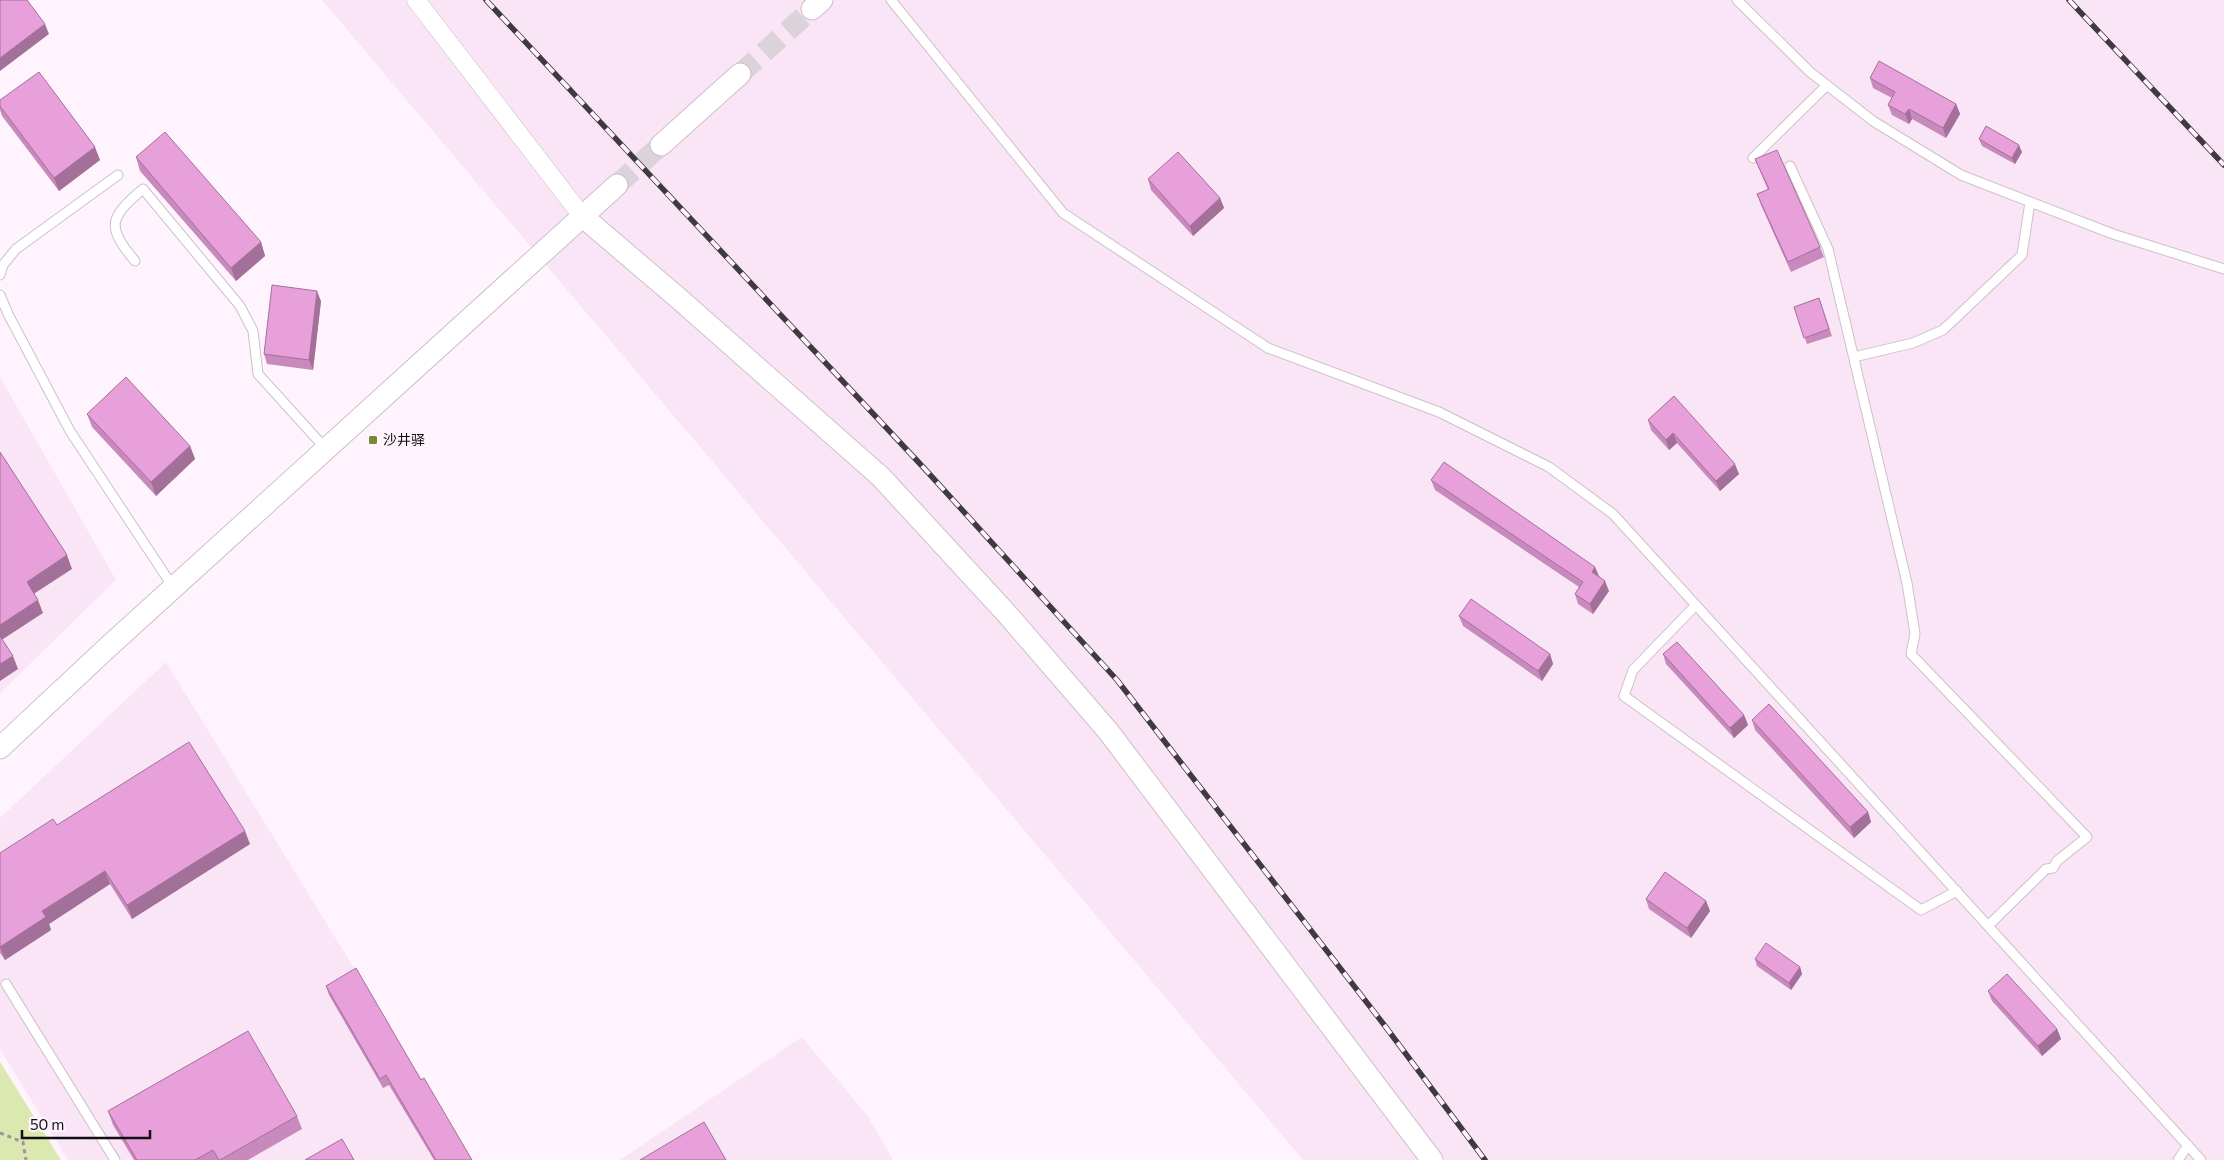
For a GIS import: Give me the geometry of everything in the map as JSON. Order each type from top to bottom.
[{"type":"street","points":[[416,0],[582,216],[881,477],[1007,614],[1108,731],[1432,1160]]},
{"type":"street","points":[[661,145],[740,74]]},
{"type":"street","points":[[0,748],[325,448],[616,185]]},
{"type":"lane","points":[[891,0],[1063,214],[1268,348],[1439,412],[1549,467],[1613,514],[2201,1160]]},
{"type":"lane","points":[[1737,0],[1810,72],[1873,121],[1961,175],[2113,234],[2224,269]]},
{"type":"lane","points":[[1753,158],[1827,85]]},
{"type":"lane","points":[[1790,166],[1828,249],[1907,583],[1915,634],[1911,654],[2087,837],[2057,861],[2053,868],[2046,869],[1988,926]]},
{"type":"lane","points":[[0,275],[3,265],[16,248],[118,175]]},
{"type":"lane","points":[[135,261],[118,240],[115,223],[122,207],[143,189],[240,306],[253,330],[258,374],[325,448]]},
{"type":"lane","points":[[1854,357],[1913,343],[1943,330],[2022,255],[2030,202]]},
{"type":"lane","points":[[0,295],[8,314],[70,431],[173,587]]},
{"type":"lane","points":[[1696,605],[1633,670],[1624,696],[1921,910],[1957,891]]},
{"type":"lane","points":[[6,984],[115,1160]]},
{"type":"lane","points":[[2178,1160],[2188,1145]]},
{"type":"path","points":[[0,1133],[24,1142],[26,1160]]},
{"type":"shaded area","points":[[322,0],[2224,0],[2224,1160],[1303,1160]]},
{"type":"shaded area","points":[[0,377],[116,580],[0,693]]},
{"type":"shaded area","points":[[166,662],[472,1160],[68,1160],[0,1049],[0,818]]},
{"type":"shaded area","points":[[802,1037],[867,1115],[893,1160],[620,1160]]},
{"type":"green space","points":[[0,1062],[61,1160],[0,1160]]},
{"type":"building","points":[[0,0],[27,0],[45,24],[0,58]]},
{"type":"building","points":[[1879,61],[1956,104],[1943,128],[1909,109],[1905,114],[1888,105],[1895,92],[1870,78]]},
{"type":"building","points":[[39,72],[95,147],[54,178],[0,106],[0,100]]},
{"type":"building","points":[[1986,126],[2019,145],[2012,158],[1979,139]]},
{"type":"building","points":[[165,132],[261,242],[231,268],[136,157]]},
{"type":"building","points":[[1777,150],[1820,247],[1788,262],[1757,194],[1769,189],[1755,159]]},
{"type":"building","points":[[1178,152],[1220,198],[1190,226],[1148,179]]},
{"type":"building","points":[[272,285],[317,291],[309,360],[264,354]]},
{"type":"building","points":[[1819,298],[1829,329],[1804,338],[1794,307]]},
{"type":"building","points":[[126,377],[190,446],[151,482],[87,414]]},
{"type":"building","points":[[1674,396],[1735,464],[1716,481],[1673,433],[1666,440],[1648,420]]},
{"type":"building","points":[[0,452],[67,555],[27,582],[38,600],[0,625]]},
{"type":"building","points":[[1444,462],[1595,567],[1592,572],[1605,581],[1590,604],[1575,594],[1583,582],[1431,480]]},
{"type":"building","points":[[1471,599],[1550,654],[1538,671],[1459,616]]},
{"type":"building","points":[[0,636],[13,656],[0,664]]},
{"type":"building","points":[[1677,642],[1744,715],[1730,728],[1663,654]]},
{"type":"building","points":[[1769,704],[1868,812],[1850,827],[1752,720]]},
{"type":"building","points":[[189,742],[245,831],[127,905],[105,871],[42,911],[46,917],[0,947],[0,853],[53,819],[57,825]]},
{"type":"building","points":[[1665,872],[1706,901],[1687,928],[1646,899]]},
{"type":"building","points":[[1766,943],[1800,967],[1789,983],[1755,959]]},
{"type":"building","points":[[356,968],[421,1080],[424,1078],[472,1160],[436,1160],[386,1075],[380,1079],[326,986]]},
{"type":"building","points":[[2007,974],[2057,1029],[2038,1046],[1988,991]]},
{"type":"building","points":[[248,1031],[297,1116],[220,1160],[213,1150],[195,1160],[137,1160],[108,1111]]},
{"type":"building","points":[[704,1122],[726,1160],[640,1160]]},
{"type":"building","points":[[342,1139],[354,1160],[305,1160]]},
{"type":"tunnel","points":[[740,74],[812,9]]},
{"type":"tunnel","points":[[617,185],[661,145]]},
{"type":"railway","points":[[486,0],[923,467],[1117,680],[1385,1026],[1485,1160]]},
{"type":"railway","points":[[2069,0],[2224,165]]},
{"type":"place","name":"沙井驿","points":[[373,440]]}]
